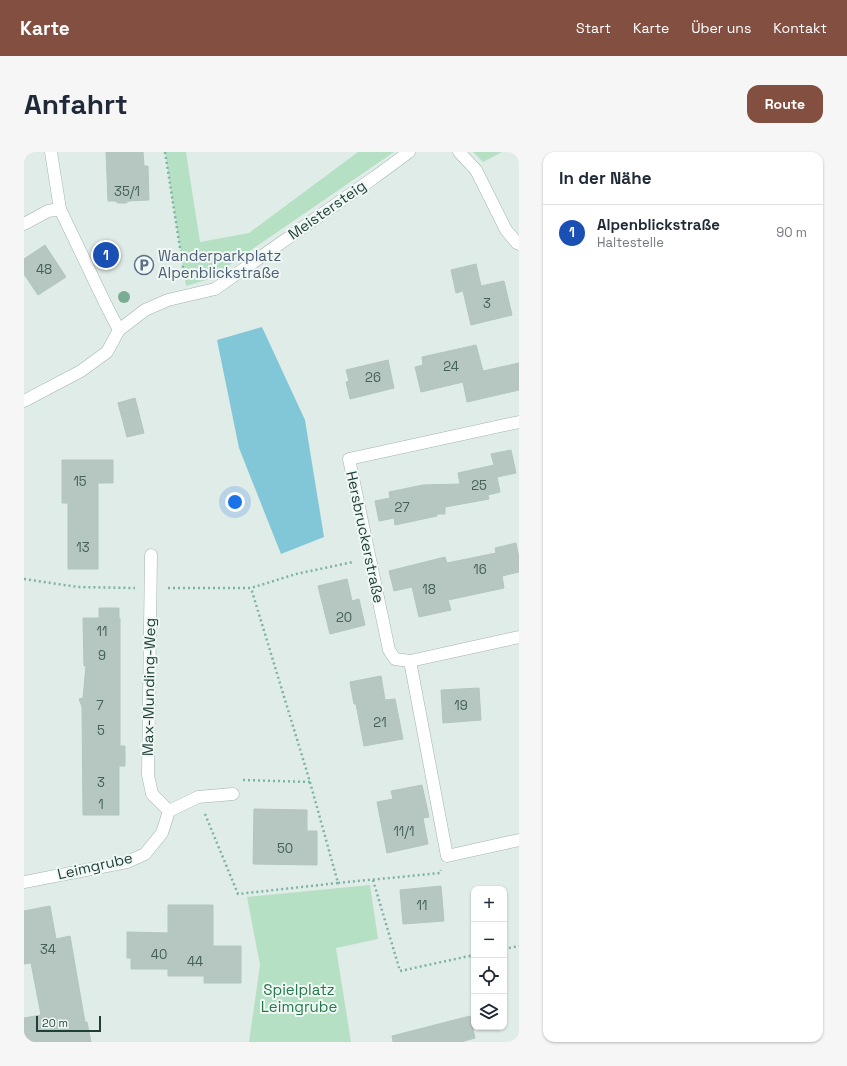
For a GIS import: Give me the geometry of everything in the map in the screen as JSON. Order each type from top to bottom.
[{"type":"street","points":[[51,152],[60,208],[119,330]]},
{"type":"street","name":"Meistersteig","points":[[24,401],[81,371],[107,352],[119,330],[145,310],[168,300],[215,288],[375,177],[408,152]]},
{"type":"street","points":[[459,152],[476,170],[506,230],[517,244],[519,244]]},
{"type":"street","points":[[24,224],[48,211],[60,208]]},
{"type":"street","name":"Hersbruckerstraße","points":[[410,662],[395,659],[389,650],[349,459],[519,422]]},
{"type":"street","name":"Max-Munding-Weg","points":[[151,555],[148,775],[152,794],[168,811]]},
{"type":"street","points":[[519,637],[410,662],[447,856],[519,840]]},
{"type":"street","points":[[168,811],[198,797],[233,794]]},
{"type":"street","name":"Leimgrube","points":[[24,882],[127,862],[145,854],[162,833],[168,811]]},
{"type":"path","points":[[165,152],[188,296]]},
{"type":"path","points":[[24,579],[78,587],[251,588],[296,574],[370,558]]},
{"type":"path","points":[[251,588],[310,782],[338,883]]},
{"type":"path","points":[[233,794],[233,780],[310,782]]},
{"type":"path","points":[[198,797],[238,894],[440,873],[447,856]]},
{"type":"path","points":[[373,880],[400,971],[471,956]]},
{"type":"path","points":[[507,948],[519,946]]},
{"type":"green space","points":[[165,152],[186,152],[200,242],[249,233],[358,152],[394,152],[209,279],[186,286]]},
{"type":"green space","points":[[473,152],[502,152],[483,162]]},
{"type":"green space","name":"Spielplatz Leimgrube","points":[[370,885],[378,939],[336,948],[351,1042],[249,1042],[260,965],[247,897]]},
{"type":"water","points":[[262,327],[305,420],[324,537],[281,554],[239,448],[217,340]]},
{"type":"building","points":[[106,152],[143,152],[144,166],[148,166],[149,200],[129,201],[126,203],[108,201]]},
{"type":"building","points":[[45,245],[66,277],[38,295],[24,274],[24,259]]},
{"type":"building","points":[[476,264],[481,286],[504,281],[512,315],[471,325],[463,291],[456,293],[451,270]]},
{"type":"building","points":[[476,345],[483,371],[519,363],[519,390],[467,402],[463,382],[421,392],[415,367],[423,365],[422,357]]},
{"type":"building","points":[[388,360],[394,388],[350,399],[346,382],[349,381],[346,370]]},
{"type":"building","points":[[135,398],[144,433],[127,437],[118,403]]},
{"type":"building","points":[[511,450],[516,473],[497,477],[500,492],[488,495],[489,499],[445,507],[445,514],[437,514],[437,516],[395,525],[394,518],[379,521],[375,501],[390,498],[389,492],[423,485],[460,484],[458,473],[494,465],[491,454]]},
{"type":"building","points":[[62,460],[113,460],[113,483],[98,483],[98,569],[68,569],[68,503],[62,503]]},
{"type":"building","points":[[516,543],[519,558],[519,572],[502,576],[504,588],[448,600],[451,610],[419,617],[412,587],[394,591],[389,571],[445,557],[447,563],[496,553],[495,548]]},
{"type":"building","points":[[347,579],[352,601],[359,599],[365,625],[330,634],[318,586]]},
{"type":"building","points":[[99,608],[119,608],[120,618],[120,746],[125,746],[125,766],[119,766],[119,815],[83,815],[82,707],[79,699],[83,698],[86,666],[84,666],[83,618],[99,618]]},
{"type":"building","points":[[381,676],[385,700],[395,699],[403,739],[364,746],[350,682]]},
{"type":"building","points":[[479,688],[481,720],[443,723],[441,690]]},
{"type":"building","points":[[422,785],[429,817],[423,818],[428,844],[387,853],[377,802],[393,799],[391,791]]},
{"type":"building","points":[[254,809],[307,810],[307,831],[317,831],[317,865],[253,864]]},
{"type":"building","points":[[441,886],[444,921],[403,924],[400,890]]},
{"type":"building","points":[[168,905],[213,905],[213,946],[241,946],[241,983],[204,983],[204,976],[168,976],[168,969],[131,969],[131,958],[127,958],[127,932],[168,933]]},
{"type":"building","points":[[50,906],[56,939],[70,936],[85,1022],[87,1022],[91,1042],[24,1042],[24,1018],[41,1015],[31,963],[24,964],[24,911]]},
{"type":"building","points":[[470,1016],[471,1030],[473,1030],[475,1038],[461,1042],[393,1042],[392,1036]]},
{"type":"place","name":"Alpenblickstraße","points":[[106,255]]},
{"type":"place","name":"Wanderparkplatz Alpenblickstraße","points":[[144,265]]}]
